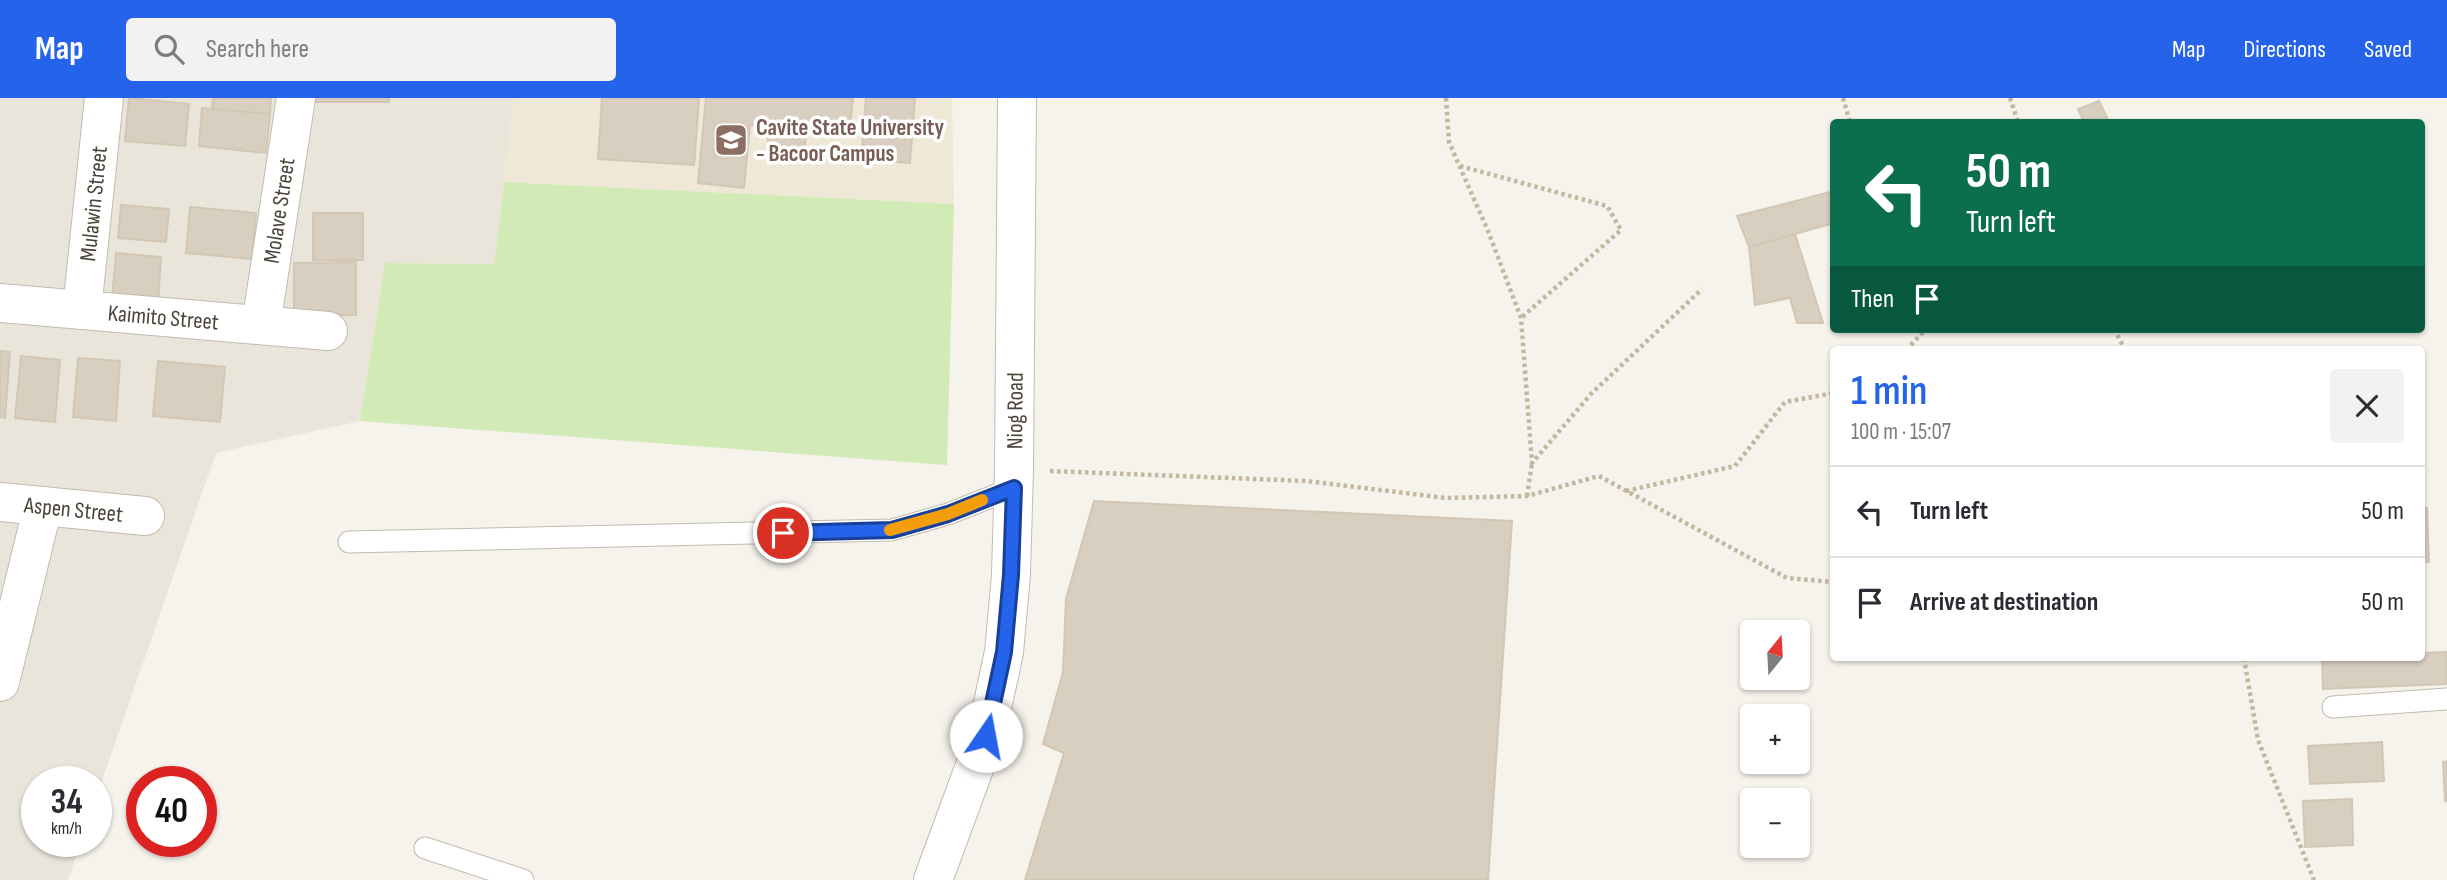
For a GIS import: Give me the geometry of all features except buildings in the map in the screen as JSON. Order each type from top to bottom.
[{"type":"street","name":"Mulawin Street","points":[[82,310],[104,98]]},
{"type":"street","name":"Molave Street","points":[[261,325],[296,98]]},
{"type":"street","name":"Niog Road","points":[[933,880],[986,736],[1004,652],[1011,575],[1014,479],[1017,98]]},
{"type":"street","name":"Kaimito Street","points":[[0,303],[328,331]]},
{"type":"street","name":"Aspen Street","points":[[0,502],[145,516]]},
{"type":"street","points":[[0,682],[43,506]]},
{"type":"lane","points":[[349,542],[892,530],[948,514],[1014,479]]},
{"type":"lane","points":[[2333,707],[2447,699]]},
{"type":"lane","points":[[425,848],[523,880]]},
{"type":"path","points":[[1446,98],[1449,142],[1488,231],[1521,318],[1532,463],[1527,496]]},
{"type":"path","points":[[1843,98],[1849,119]]},
{"type":"path","points":[[2010,98],[2017,119]]},
{"type":"path","points":[[1460,166],[1607,206],[1621,230],[1521,318]]},
{"type":"path","points":[[1532,463],[1591,394],[1702,289]]},
{"type":"path","points":[[1910,346],[1922,333]]},
{"type":"path","points":[[1626,491],[1735,466],[1785,402],[1830,394]]},
{"type":"path","points":[[1014,479],[1307,481],[1446,498],[1527,496],[1599,476],[1787,578],[1830,582]]},
{"type":"path","points":[[2245,661],[2258,740],[2314,880]]},
{"type":"shaded area","points":[[0,98],[514,98],[494,264],[385,263],[360,421],[216,453],[107,766],[21,766],[21,857],[76,857],[68,880],[0,880]]},
{"type":"shaded area","name":"Cavite State University - Bacoor Campus","points":[[514,98],[952,98],[954,204],[504,182]]},
{"type":"green space","points":[[504,182],[954,204],[947,465],[360,421],[385,263],[494,264]]},
{"type":"slow traffic","points":[[890,530],[948,514],[982,500]]},
{"type":"place","name":"Cavite State University - Bacoor Campus","points":[[731,140]]},
{"type":"route","points":[[783,533],[892,530],[948,514],[1014,488],[1011,575],[1004,652],[986,736]]}]
